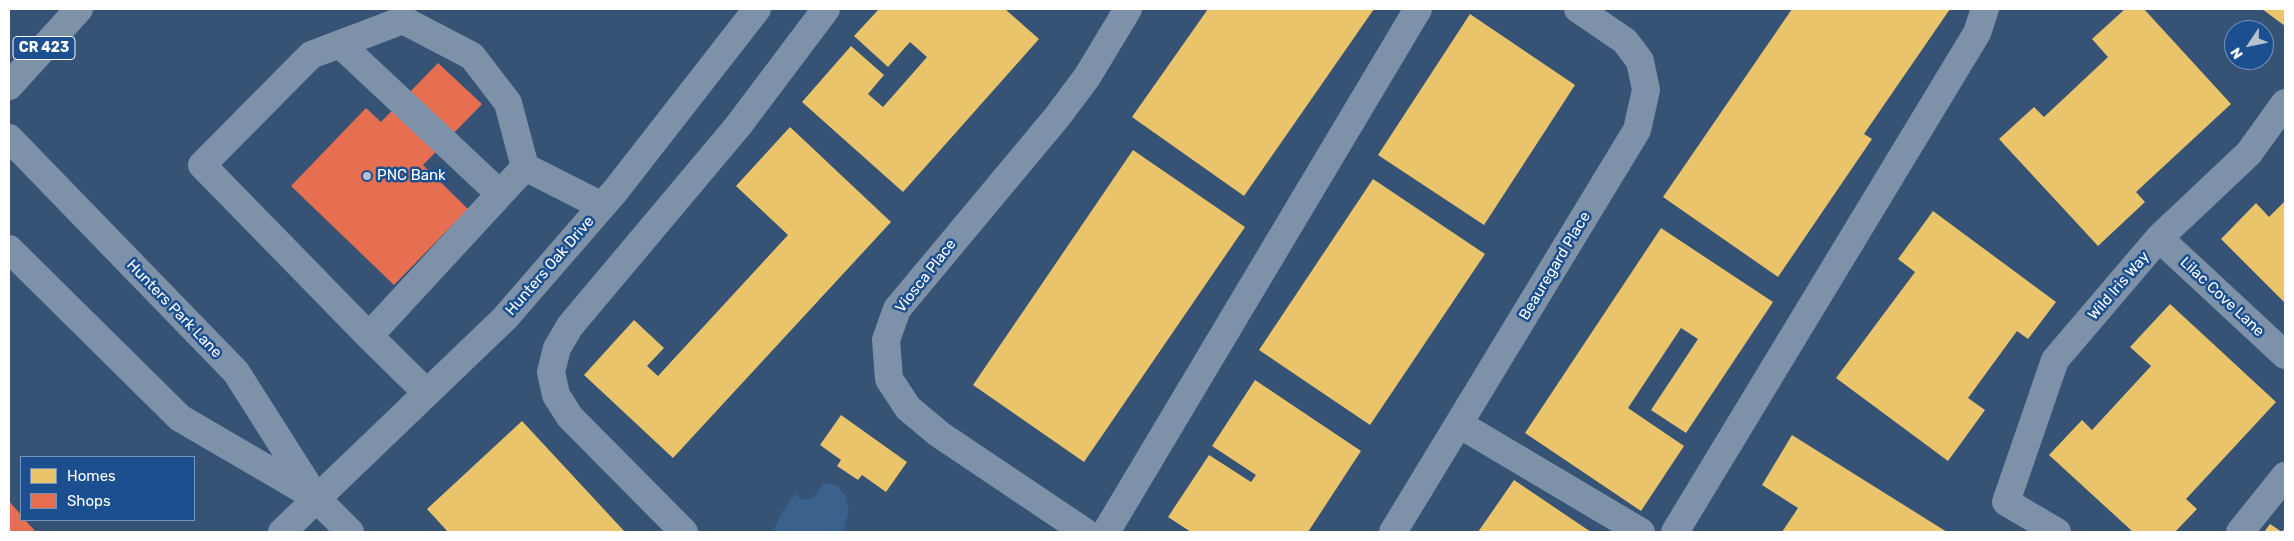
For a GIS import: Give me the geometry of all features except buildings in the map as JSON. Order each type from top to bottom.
[{"type":"highway","name":"CR 423","points":[[9,86],[79,9]]},
{"type":"street","name":"Hunters Oak Drive","points":[[282,532],[505,318],[602,206],[756,9]]},
{"type":"street","points":[[684,532],[570,417],[556,395],[551,372],[557,348],[570,326],[738,126],[826,9]]},
{"type":"street","points":[[1106,532],[1418,9]]},
{"type":"street","name":"Beauregard Place","points":[[1393,532],[1637,130],[1646,90],[1640,61],[1625,41],[1578,9]]},
{"type":"street","points":[[1675,532],[1977,32],[1985,9]]},
{"type":"street","name":"Viosca Place","points":[[1085,532],[939,434],[908,408],[889,379],[886,340],[897,309],[1057,117],[1087,77],[1119,12]]},
{"type":"street","points":[[427,393],[202,165],[311,55],[403,20],[472,56],[508,104],[525,167],[602,206]]},
{"type":"street","points":[[340,44],[500,194]]},
{"type":"street","name":"Wild Iris Way","points":[[2057,532],[2006,502],[2055,360],[2160,238],[2249,153],[2285,103]]},
{"type":"street","name":"Hunters Park Lane","points":[[9,138],[236,372],[316,498],[350,532]]},
{"type":"street","points":[[369,336],[525,167]]},
{"type":"street","name":"Lilac Cove Lane","points":[[2160,238],[2285,355]]},
{"type":"street","name":"Hunters Park Lane","points":[[9,249],[180,418],[316,498]]},
{"type":"street","points":[[1459,424],[1641,532]]},
{"type":"street","points":[[2240,532],[2285,476]]},
{"type":"water","points":[[824,483],[837,485],[845,495],[849,510],[843,532],[776,532],[774,529],[782,512],[795,494],[803,500],[812,498]]},
{"type":"place","name":"PNC Bank","points":[[367,176]]}]
